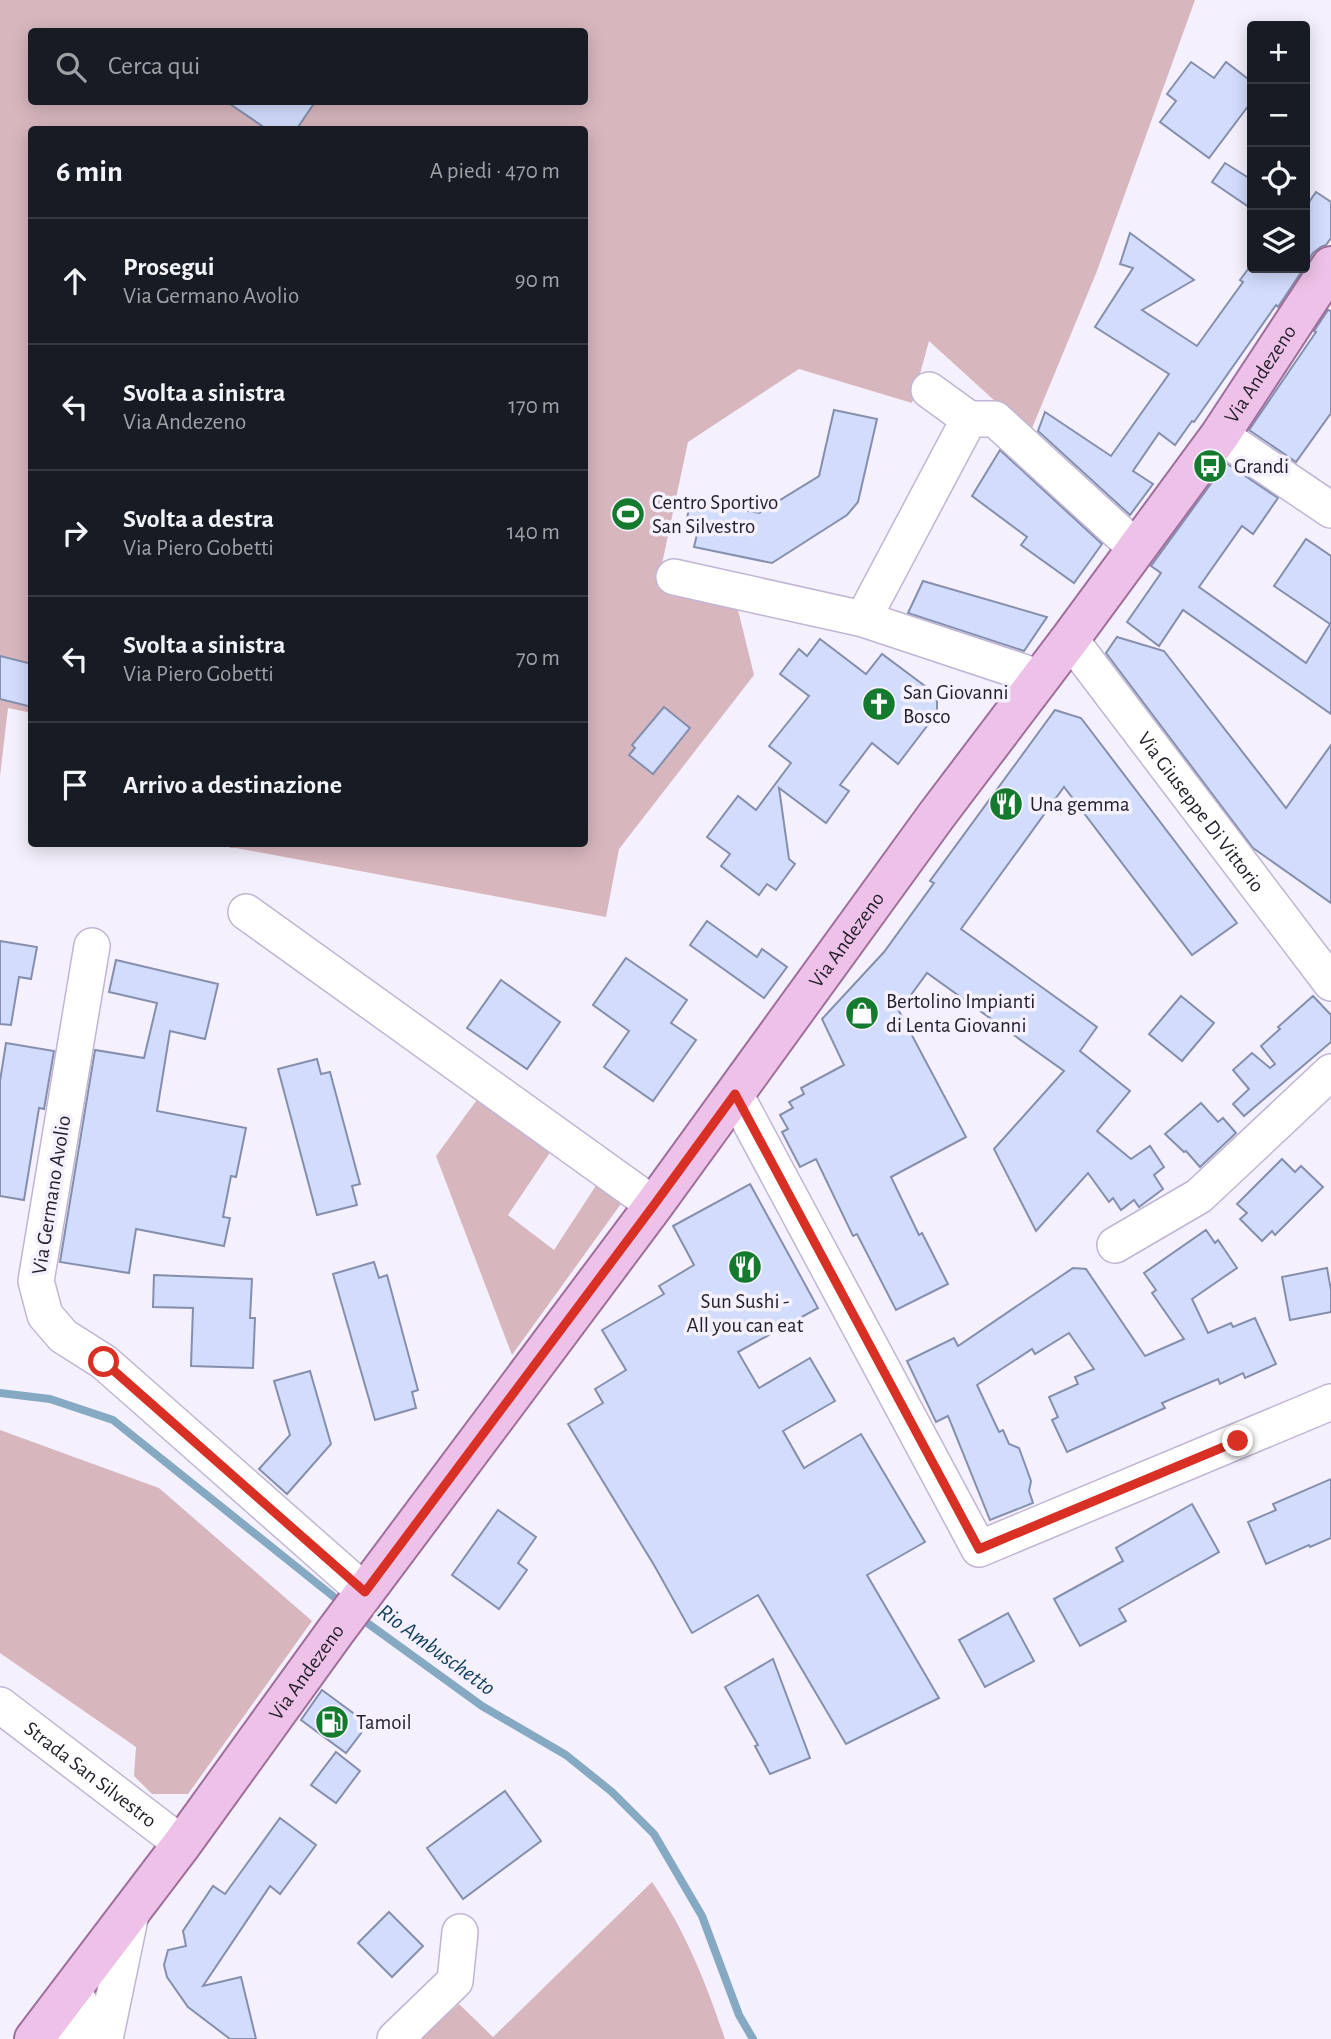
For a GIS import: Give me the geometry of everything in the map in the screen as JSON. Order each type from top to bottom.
[{"type":"main road","name":"Via Andezeno","points":[[34,2039],[67,2012],[132,1909],[654,1205],[936,816],[1220,435],[1331,266]]},
{"type":"street","points":[[929,390],[969,419],[995,419],[1136,548]]},
{"type":"street","points":[[863,620],[969,419]]},
{"type":"street","points":[[1220,435],[1331,510]]},
{"type":"street","points":[[674,577],[863,620],[1041,678]]},
{"type":"street","name":"Via Giuseppe Di Vittorio","points":[[1070,639],[1331,984]]},
{"type":"street","points":[[246,912],[654,1205]]},
{"type":"street","name":"Via Germano Avolio","points":[[92,946],[36,1282],[45,1315],[63,1336],[104,1362],[365,1592]]},
{"type":"street","points":[[1115,1245],[1199,1196],[1331,1072]]},
{"type":"street","points":[[735,1094],[979,1549],[1331,1402]]},
{"type":"street","name":"Strada San Silvestro","points":[[0,1705],[182,1844]]},
{"type":"street","points":[[105,2039],[132,1909]]},
{"type":"street","points":[[395,2039],[455,1981],[460,1932]]},
{"type":"street","points":[[67,2012],[97,2039]]},
{"type":"shaded area","name":"Centro Sportivo San Silvestro","points":[[0,0],[1195,0],[1097,271],[1030,433],[929,341],[912,403],[799,369],[688,442],[657,587],[737,606],[754,675],[619,849],[606,917],[230,847],[588,847],[588,126],[28,126],[28,712],[8,708],[0,776]]},
{"type":"shaded area","points":[[479,1097],[551,1151],[508,1215],[554,1250],[597,1184],[623,1201],[512,1355],[436,1156]]},
{"type":"shaded area","points":[[0,1430],[159,1488],[312,1621],[188,1794],[152,1794],[134,1776],[136,1747],[0,1653]]},
{"type":"shaded area","points":[[652,1882],[694,1958],[725,2039],[420,2039],[459,2004],[493,2037]]},
{"type":"building","points":[[1191,62],[1214,78],[1226,62],[1247,78],[1247,108],[1209,158],[1160,122],[1176,101],[1167,94]]},
{"type":"building","points":[[231,105],[313,105],[299,126],[262,126]]},
{"type":"building","points":[[1225,163],[1247,177],[1247,206],[1212,182]]},
{"type":"building","points":[[1316,192],[1331,202],[1331,238],[1310,258],[1310,210],[1310,201]]},
{"type":"building","points":[[1130,233],[1194,280],[1142,310],[1197,346],[1243,282],[1240,280],[1247,271],[1247,273],[1301,273],[1175,445],[1159,433],[1133,471],[1153,484],[1130,515],[1038,431],[1045,412],[1111,456],[1169,374],[1095,327],[1133,268],[1120,264]]},
{"type":"building","points":[[1328,310],[1331,311],[1331,413],[1296,462],[1249,430]]},
{"type":"building","points":[[834,410],[877,419],[858,502],[847,515],[772,563],[694,547],[698,530],[685,528],[691,499],[759,513],[819,476]]},
{"type":"building","points":[[1000,450],[1102,544],[1074,583],[1021,545],[1027,537],[972,496]]},
{"type":"building","points":[[1226,463],[1278,498],[1253,534],[1242,526],[1199,587],[1306,663],[1330,624],[1274,586],[1306,539],[1331,556],[1331,714],[1183,610],[1159,646],[1127,622],[1161,573],[1151,566]]},
{"type":"building","points":[[923,581],[1047,617],[1024,651],[908,613]]},
{"type":"building","points":[[1117,637],[1164,651],[1286,808],[1331,745],[1331,903],[1253,848],[1106,653]]},
{"type":"building","points":[[820,639],[866,674],[882,654],[937,695],[937,713],[898,764],[872,743],[840,785],[849,791],[826,823],[779,788],[789,859],[795,864],[776,890],[767,884],[759,895],[721,866],[730,854],[707,837],[738,796],[756,810],[791,763],[769,746],[809,696],[780,674],[799,649],[807,656]]},
{"type":"building","points":[[0,656],[28,663],[28,706],[0,699]]},
{"type":"building","points":[[664,707],[690,728],[653,774],[629,755],[635,748],[632,745]]},
{"type":"building","points":[[1055,710],[1081,718],[1237,923],[1192,955],[1064,787],[961,929],[1097,1027],[1080,1051],[1130,1091],[1097,1131],[1131,1159],[1150,1146],[1164,1167],[1154,1175],[1163,1189],[1139,1207],[1134,1200],[1121,1210],[1113,1198],[1109,1202],[1088,1173],[1036,1231],[994,1149],[1064,1071],[927,973],[908,999],[911,1004],[899,1011],[966,1137],[891,1177],[919,1235],[922,1233],[948,1284],[896,1310],[857,1234],[853,1236],[816,1159],[800,1167],[782,1132],[788,1129],[780,1115],[793,1108],[789,1102],[804,1094],[801,1088],[844,1065],[822,1019],[884,952],[934,883],[930,881]]},
{"type":"building","points":[[707,921],[757,957],[762,949],[787,967],[764,998],[690,945]]},
{"type":"building","points":[[0,941],[37,947],[31,979],[19,977],[11,1025],[0,1024]]},
{"type":"building","points":[[626,958],[687,1000],[671,1023],[696,1040],[653,1101],[604,1067],[629,1031],[593,1005]]},
{"type":"building","points":[[116,960],[218,984],[205,1039],[170,1031],[157,1111],[246,1128],[236,1177],[231,1176],[223,1217],[230,1218],[224,1246],[136,1229],[129,1273],[60,1262],[95,1050],[144,1058],[157,1003],[109,992]]},
{"type":"building","points":[[501,980],[560,1022],[527,1069],[467,1028]]},
{"type":"building","points":[[1181,996],[1214,1023],[1182,1061],[1149,1034]]},
{"type":"building","points":[[1313,996],[1331,1015],[1331,1042],[1244,1116],[1233,1104],[1249,1089],[1233,1070],[1252,1053],[1270,1068],[1275,1064],[1261,1046]]},
{"type":"building","points":[[6,1043],[54,1051],[44,1109],[39,1108],[24,1200],[0,1196],[0,1081]]},
{"type":"building","points":[[317,1059],[321,1074],[330,1072],[360,1184],[352,1186],[357,1205],[317,1215],[278,1069]]},
{"type":"building","points":[[1201,1103],[1218,1122],[1223,1118],[1236,1133],[1200,1167],[1165,1134]]},
{"type":"building","points":[[1282,1159],[1295,1172],[1301,1166],[1323,1187],[1275,1235],[1272,1231],[1262,1241],[1240,1219],[1247,1213],[1237,1204]]},
{"type":"building","points":[[750,1184],[818,1308],[738,1352],[759,1388],[810,1358],[835,1401],[783,1431],[804,1468],[861,1434],[925,1542],[867,1575],[939,1698],[846,1744],[758,1595],[692,1633],[568,1424],[603,1403],[595,1389],[626,1370],[602,1330],[664,1294],[659,1286],[694,1265],[673,1226]]},
{"type":"building","points":[[1206,1230],[1215,1243],[1218,1240],[1237,1268],[1192,1299],[1208,1333],[1231,1323],[1233,1327],[1255,1318],[1276,1364],[1245,1378],[1243,1373],[1220,1384],[1218,1379],[1162,1403],[1165,1408],[1067,1452],[1052,1420],[1058,1417],[1049,1397],[1078,1384],[1075,1377],[1094,1369],[1069,1333],[1035,1354],[1032,1349],[977,1385],[999,1432],[1003,1430],[1009,1444],[1019,1448],[1031,1481],[1029,1491],[1033,1503],[990,1520],[948,1416],[936,1422],[907,1361],[954,1338],[958,1346],[1073,1268],[1086,1269],[1145,1356],[1184,1339],[1152,1293],[1156,1290],[1144,1273]]},
{"type":"building","points":[[374,1262],[379,1278],[387,1275],[418,1390],[412,1392],[416,1408],[375,1420],[333,1274]]},
{"type":"building","points":[[1327,1268],[1331,1312],[1290,1320],[1282,1277]]},
{"type":"building","points":[[154,1275],[252,1279],[250,1318],[255,1318],[253,1368],[191,1366],[193,1308],[153,1307]]},
{"type":"building","points":[[310,1371],[331,1444],[287,1494],[259,1469],[290,1435],[274,1381]]},
{"type":"building","points":[[1331,1479],[1331,1538],[1266,1564],[1248,1522],[1276,1510],[1273,1504]]},
{"type":"building","points":[[1192,1504],[1219,1552],[1119,1609],[1126,1621],[1080,1646],[1054,1599],[1123,1561],[1116,1548]]},
{"type":"building","points":[[498,1510],[536,1537],[518,1563],[527,1570],[499,1609],[452,1575]]},
{"type":"building","points":[[1008,1613],[1034,1661],[985,1687],[959,1640]]},
{"type":"building","points":[[773,1659],[810,1758],[770,1774],[755,1746],[758,1745],[725,1687]]},
{"type":"building","points":[[322,1690],[368,1724],[346,1753],[301,1720]]},
{"type":"building","points":[[336,1752],[360,1771],[336,1803],[311,1785]]},
{"type":"building","points":[[505,1791],[541,1841],[463,1899],[427,1848]]},
{"type":"building","points":[[280,1818],[316,1845],[280,1894],[270,1886],[203,1986],[241,1977],[256,2039],[230,2039],[188,2007],[167,1977],[164,1965],[168,1950],[186,1946],[183,1931],[213,1886],[225,1894]]},
{"type":"building","points":[[389,1912],[423,1946],[392,1977],[358,1943]]},
{"type":"waterway","name":"Rio Ambuschetto","points":[[0,1393],[50,1399],[113,1420],[344,1605]]},
{"type":"waterway","name":"Rio Ambuschetto","points":[[359,1617],[482,1706],[566,1755],[612,1792],[654,1834],[702,1916],[739,2015],[753,2039]]},
{"type":"place","name":"Grandi","points":[[1210,466]]},
{"type":"place","name":"Centro Sportivo San Silvestro","points":[[628,514]]},
{"type":"place","name":"San Giovanni Bosco","points":[[879,704]]},
{"type":"place","name":"Una gemma","points":[[1006,804]]},
{"type":"place","name":"Bertolino Impianti di Lenta Giovanni","points":[[862,1013]]},
{"type":"place","name":"Sun Sushi - All you can eat","points":[[745,1267]]},
{"type":"place","name":"Tamoil","points":[[332,1722]]},
{"type":"route","points":[[104,1362],[365,1592],[735,1094],[979,1549],[1238,1441]]}]
